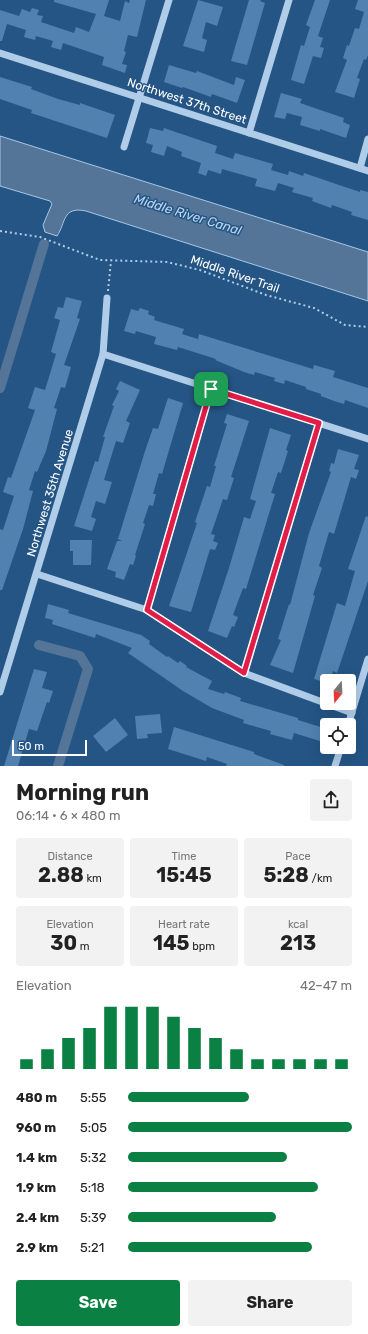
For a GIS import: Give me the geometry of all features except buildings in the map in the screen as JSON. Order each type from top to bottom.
[{"type":"street","points":[[124,147],[170,0]]},
{"type":"street","points":[[249,132],[288,0]]},
{"type":"street","name":"Northwest 37th Street","points":[[0,53],[368,171]]},
{"type":"street","points":[[360,168],[368,139]]},
{"type":"street","name":"Northwest 35th Avenue","points":[[0,692],[103,354],[108,298]]},
{"type":"street","points":[[103,354],[368,439]]},
{"type":"street","points":[[147,610],[211,389]]},
{"type":"street","points":[[244,673],[319,423]]},
{"type":"street","points":[[37,574],[147,610],[244,673],[352,713]]},
{"type":"street","points":[[350,718],[368,659]]},
{"type":"street","points":[[335,766],[339,754]]},
{"type":"path","name":"Middle River Trail","points":[[0,231],[40,237],[91,258],[111,261],[167,262],[200,270],[266,295],[314,308],[345,325],[368,327]]},
{"type":"path","points":[[108,298],[111,261]]},
{"type":"water","name":"Middle River Canal","points":[[0,136],[368,252],[368,301],[86,211],[78,210],[69,213],[57,236],[45,232],[43,225],[52,204],[50,201],[0,186]]},
{"type":"waterway","points":[[0,388],[44,244]]},
{"type":"waterway","points":[[39,645],[80,656],[88,669],[58,766]]},
{"type":"route","points":[[211,389],[319,423],[244,673],[147,610],[211,389]]}]
